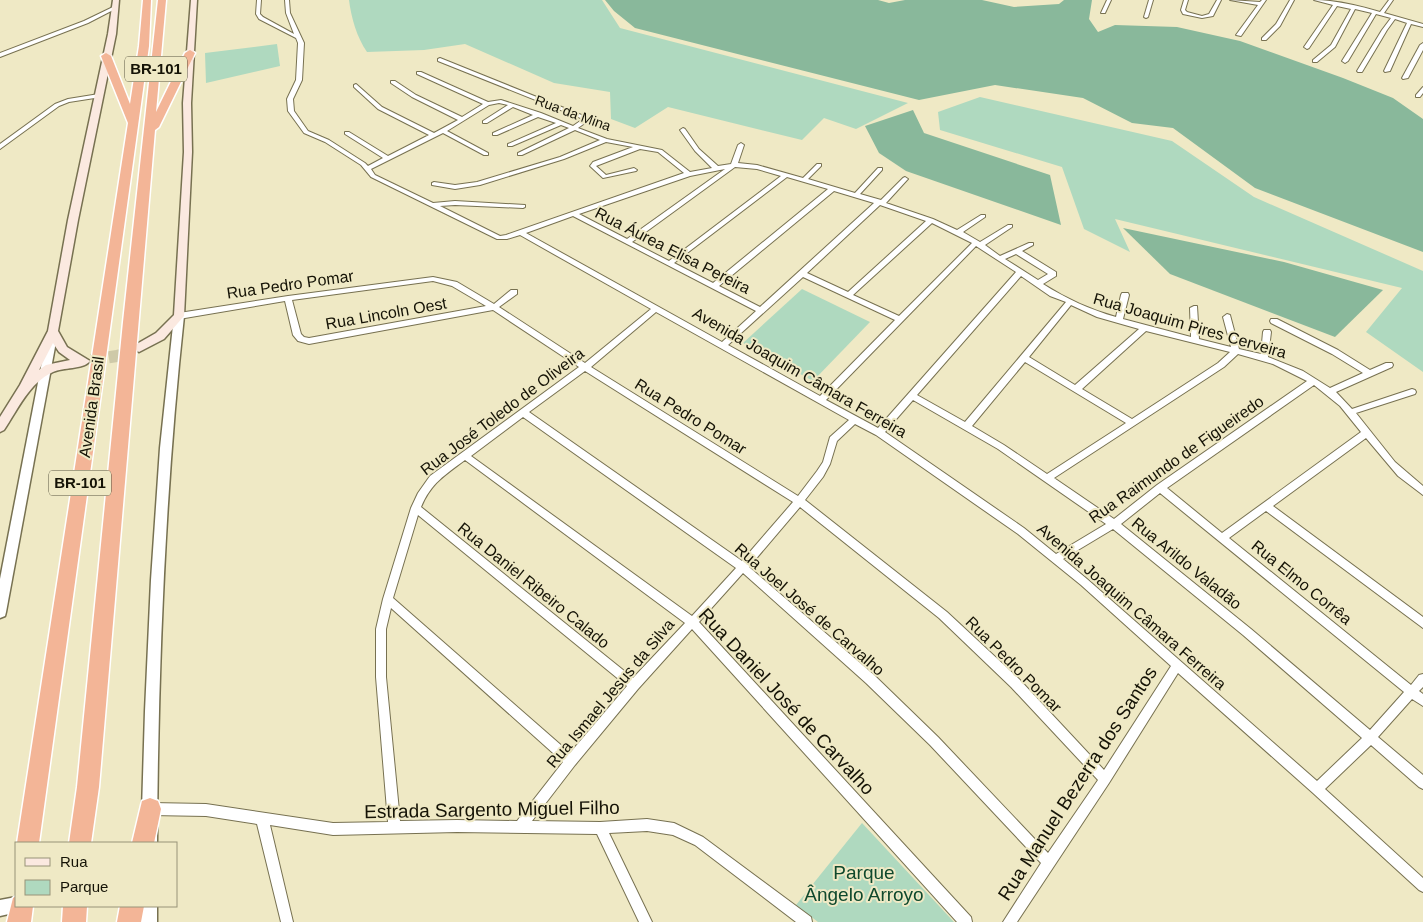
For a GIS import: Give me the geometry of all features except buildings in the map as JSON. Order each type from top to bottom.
[{"type":"highway","name":"Avenida Brasil","points":[[28,842],[133,124],[144,46],[147,0]]},
{"type":"highway","name":"Avenida Brasil","points":[[80,842],[88,787],[130,322],[162,0]]},
{"type":"highway","points":[[149,138],[190,53]]},
{"type":"highway","points":[[106,56],[133,124]]},
{"type":"highway","points":[[144,842],[150,809]]},
{"type":"highway","points":[[19,922],[21,907]]},
{"type":"highway","points":[[74,922],[75,907]]},
{"type":"highway","points":[[129,922],[132,907]]},
{"type":"main road","points":[[139,348],[160,336],[179,316],[188,152],[187,103],[194,0]]},
{"type":"main road","points":[[0,427],[25,387],[53,331],[73,220],[112,34],[116,4]]},
{"type":"main road","points":[[25,387],[46,370],[65,363],[87,360],[69,356],[60,348],[53,331]]},
{"type":"street","points":[[258,0],[258,14],[261,18],[297,37]]},
{"type":"street","points":[[287,0],[288,13],[300,43],[299,80],[290,99],[291,111],[306,132],[327,141],[368,168],[373,176],[499,238],[521,233]]},
{"type":"street","points":[[1103,12],[1109,0]]},
{"type":"street","points":[[1146,17],[1151,0]]},
{"type":"street","points":[[1186,0],[1183,10],[1185,13],[1202,17],[1211,15],[1219,0]]},
{"type":"street","points":[[1232,0],[1262,2]]},
{"type":"street","points":[[1264,38],[1278,25],[1292,0]]},
{"type":"street","points":[[1316,0],[1354,7],[1423,26]]},
{"type":"street","points":[[1345,61],[1378,13],[1391,0]]},
{"type":"street","points":[[1239,34],[1262,2]]},
{"type":"street","points":[[0,55],[86,22],[116,4]]},
{"type":"street","points":[[1307,47],[1336,4]]},
{"type":"street","points":[[1316,60],[1333,46],[1354,7]]},
{"type":"street","points":[[1360,71],[1380,41],[1386,26],[1394,18]]},
{"type":"street","points":[[86,22],[113,21]]},
{"type":"street","points":[[1387,71],[1410,22]]},
{"type":"street","points":[[1405,78],[1423,45]]},
{"type":"street","points":[[440,60],[587,119],[573,129],[520,154]]},
{"type":"street","points":[[419,73],[487,104]]},
{"type":"street","points":[[392,82],[414,96],[461,119]]},
{"type":"street","points":[[356,86],[380,108],[435,136]]},
{"type":"street","points":[[1418,96],[1423,89]]},
{"type":"street","points":[[0,147],[57,105],[68,101],[99,96]]},
{"type":"street","points":[[368,168],[435,136],[487,104],[500,101]]},
{"type":"street","name":"Rua da Mina","points":[[500,101],[605,140],[640,146],[664,153],[689,174]]},
{"type":"street","points":[[485,122],[513,105]]},
{"type":"street","points":[[495,134],[538,114]]},
{"type":"street","points":[[510,145],[559,124]]},
{"type":"street","points":[[683,130],[697,150],[716,168]]},
{"type":"street","points":[[443,131],[486,154]]},
{"type":"street","points":[[347,133],[387,158]]},
{"type":"street","points":[[434,184],[455,187],[478,184],[562,158],[605,140]]},
{"type":"street","points":[[629,242],[734,165],[741,145]]},
{"type":"street","points":[[634,170],[606,177],[593,166],[595,163],[640,146]]},
{"type":"street","points":[[804,180],[819,164]]},
{"type":"street","name":"Rua Joaquim Pires Cerveira","points":[[521,233],[689,174],[734,165],[756,168],[833,188],[932,220],[958,232],[1001,258],[1037,284],[1070,302],[1119,321],[1264,358],[1284,365],[1329,392],[1351,412],[1402,476],[1423,492]]},
{"type":"street","points":[[856,195],[880,169]]},
{"type":"street","points":[[670,264],[786,175]]},
{"type":"street","points":[[723,346],[905,179]]},
{"type":"street","points":[[713,287],[833,188]]},
{"type":"street","points":[[434,206],[455,203],[523,206]]},
{"type":"street","name":"Rua Áurea Elisa Pereira","points":[[573,214],[761,311]]},
{"type":"street","points":[[958,232],[983,216]]},
{"type":"street","points":[[849,295],[932,220]]},
{"type":"street","points":[[820,400],[978,244],[1010,226]]},
{"type":"street","name":"Avenida Joaquim Câmara Ferreira","points":[[521,233],[879,433],[1021,531],[1084,582],[1423,886]]},
{"type":"street","points":[[1001,258],[1031,244]]},
{"type":"street","points":[[1017,251],[1053,274],[1037,284]]},
{"type":"street","points":[[879,433],[1020,272]]},
{"type":"street","points":[[803,274],[900,320]]},
{"type":"street","name":"Rua Pedro Pomar","points":[[179,316],[288,298],[433,279],[454,284],[494,307],[585,367],[799,501],[943,615],[1014,683],[1105,779]]},
{"type":"street","name":"Rua Lincoln Oest","points":[[288,298],[297,335],[301,339],[309,341],[494,307],[514,292]]},
{"type":"street","points":[[1119,321],[1125,296]]},
{"type":"street","points":[[967,426],[1070,302]]},
{"type":"street","name":"Rua José Toledo de Oliveira","points":[[396,828],[380,647],[381,629],[388,599],[416,508],[426,488],[433,479],[585,367],[656,308]]},
{"type":"street","points":[[1194,308],[1195,341]]},
{"type":"street","points":[[149,842],[152,683],[163,491],[179,316]]},
{"type":"street","points":[[1047,478],[1221,365],[1236,351],[1227,317]]},
{"type":"street","points":[[1274,321],[1328,348],[1369,373]]},
{"type":"street","points":[[1076,389],[1145,328]]},
{"type":"street","points":[[0,612],[53,331]]},
{"type":"street","points":[[1264,358],[1267,332]]},
{"type":"street","points":[[1024,358],[1131,422]]},
{"type":"street","points":[[1329,392],[1389,365]]},
{"type":"street","name":"Rua Raimundo de Figueiredo","points":[[1055,559],[1114,524],[1160,488],[1313,381]]},
{"type":"street","points":[[1351,412],[1412,392]]},
{"type":"street","name":"Rua Arildo Valadão","points":[[911,395],[967,426],[1114,524],[1247,632],[1423,783]]},
{"type":"street","name":"Rua Joel José de Carvalho","points":[[524,412],[743,567],[870,680],[934,741],[1048,862]]},
{"type":"street","name":"Rua Ismael Jesus da Silva","points":[[522,826],[571,761],[634,684],[743,567],[799,501],[820,474],[833,439],[855,419]]},
{"type":"street","points":[[1222,538],[1366,433]]},
{"type":"street","name":"Rua Daniel José de Carvalho","points":[[464,455],[691,621],[966,922]]},
{"type":"street","name":"Rua Elmo Corrêa","points":[[1160,488],[1423,702]]},
{"type":"street","points":[[1267,507],[1423,623]]},
{"type":"street","name":"Rua Daniel Ribeiro Calado","points":[[416,508],[634,684]]},
{"type":"street","points":[[388,599],[571,761]]},
{"type":"street","name":"Rua Manuel Bezerra dos Santos","points":[[1009,922],[1105,779],[1177,665]]},
{"type":"street","points":[[1317,789],[1370,738],[1423,679]]},
{"type":"street","name":"Estrada Sargento Miguel Filho","points":[[150,809],[206,810],[333,829],[522,826],[600,828],[647,825],[674,829],[699,841],[806,922]]},
{"type":"street","points":[[262,819],[287,922]]},
{"type":"street","points":[[600,828],[646,922]]},
{"type":"street","points":[[0,908],[15,905]]},
{"type":"street","points":[[149,907],[149,922]]},
{"type":"green space","points":[[349,0],[602,0],[620,28],[908,103],[856,129],[824,118],[802,140],[668,107],[635,128],[611,119],[610,92],[554,83],[465,44],[424,50],[367,52],[355,27]]},
{"type":"green space","points":[[605,0],[878,0],[889,3],[905,0],[982,0],[1014,7],[1059,4],[1064,0],[1092,0],[1089,19],[1098,32],[1115,25],[1177,27],[1240,41],[1393,98],[1423,119],[1423,252],[1255,188],[1173,128],[1132,123],[1083,98],[995,85],[919,100],[635,28],[614,11]]},
{"type":"green space","points":[[277,44],[280,66],[206,83],[205,53]]},
{"type":"green space","points":[[980,97],[1172,141],[1254,197],[1423,271],[1423,372],[1366,332],[1402,288],[1115,219],[1130,252],[1084,229],[1062,167],[940,130],[938,112]]},
{"type":"green space","points":[[913,110],[924,133],[1050,175],[1061,225],[906,171],[879,153],[865,126]]},
{"type":"green space","points":[[1123,228],[1284,262],[1383,290],[1335,337],[1170,274]]},
{"type":"green space","points":[[802,289],[870,322],[813,381],[743,343]]},
{"type":"green space","name":"Parque Ângelo Arroyo","points":[[862,823],[954,922],[818,922],[796,905]]},
{"type":"tunnel","points":[[91,360],[117,356],[135,350]]}]
